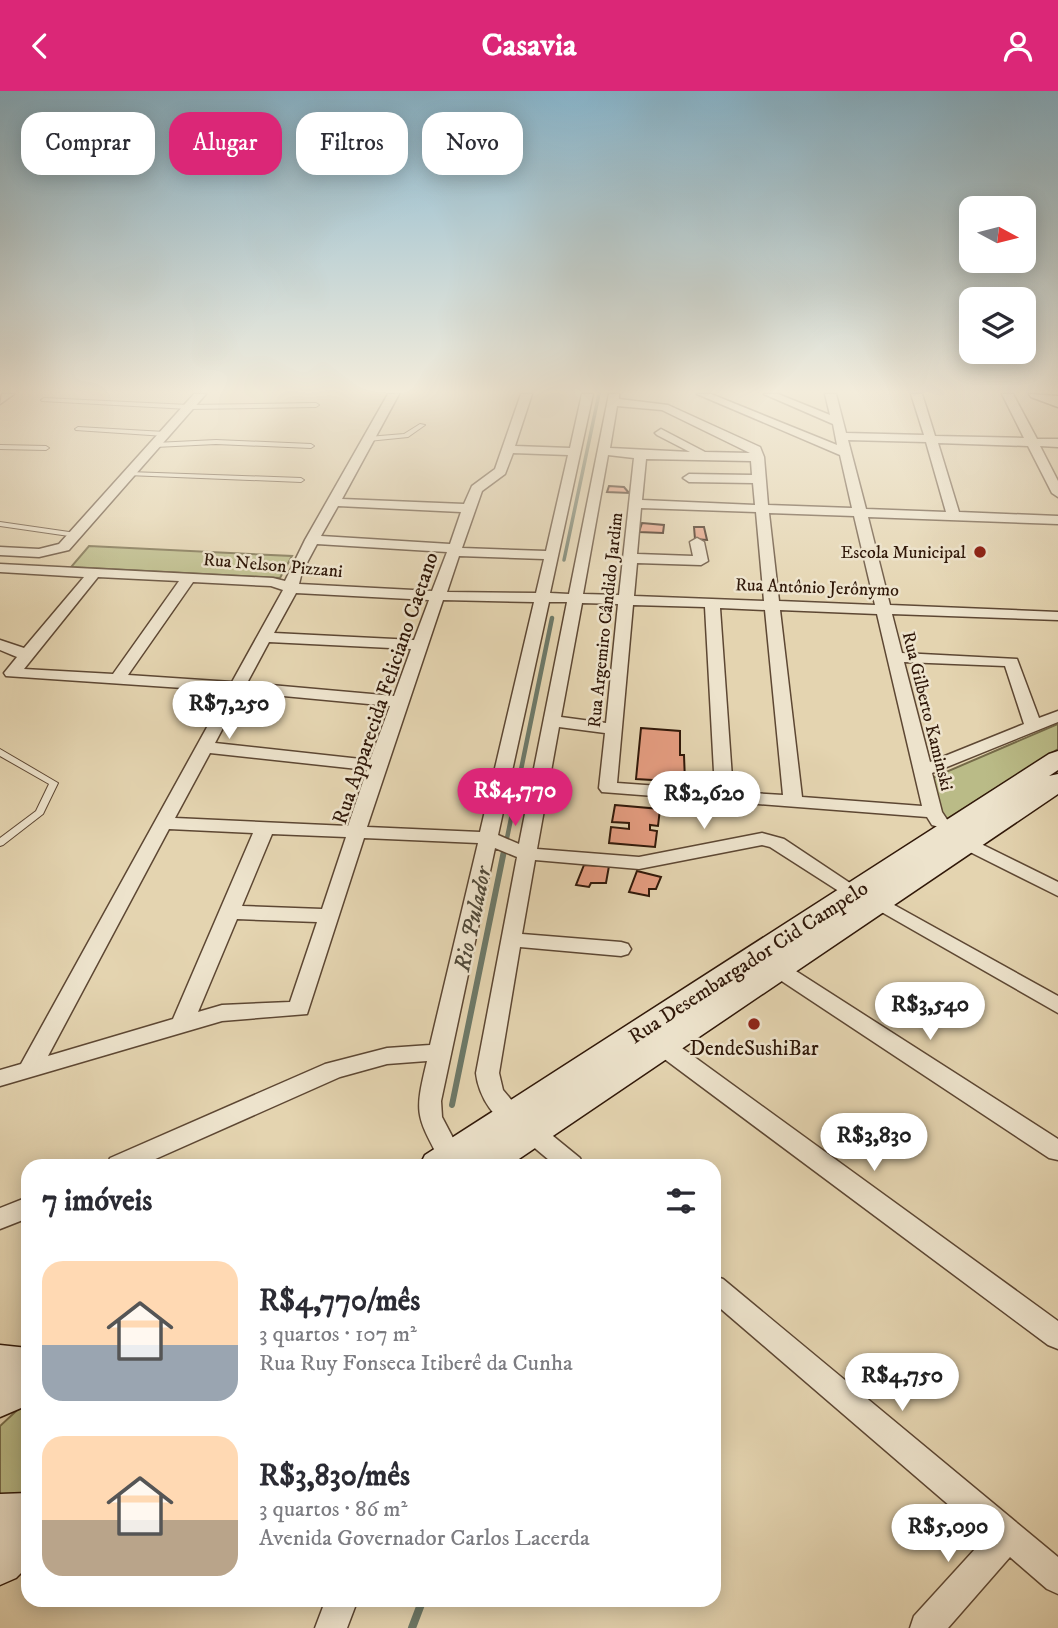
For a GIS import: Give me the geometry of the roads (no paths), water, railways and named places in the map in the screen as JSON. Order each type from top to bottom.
[{"type":"main road","name":"Rua Desembargador Cid Campelo","points":[[448,1159],[523,1125],[663,1046],[778,969],[949,828],[1058,758]]},
{"type":"main road","name":"Rua Desembargador Cid Campelo","points":[[949,828],[1058,782]]},
{"type":"main road","name":"Rua Desembargador Cid Campelo","points":[[490,1159],[523,1125],[867,897]]},
{"type":"main road","points":[[0,1516],[21,1515]]},
{"type":"main road","points":[[0,1562],[21,1542]]},
{"type":"street","points":[[0,551],[39,552],[57,549],[76,535],[137,466]]},
{"type":"street","points":[[29,1069],[291,588],[295,572],[353,466]]},
{"type":"street","name":"Rua Apparecida Feliciano Caetano","points":[[183,1023],[222,1013],[299,1009],[358,832],[358,819],[470,508],[478,487],[500,473],[502,466]]},
{"type":"street","points":[[443,1159],[428,1110],[572,466]]},
{"type":"street","points":[[563,1159],[494,1099],[488,1088],[487,1075],[600,466]]},
{"type":"street","name":"Rua Argemiro Cândido Jardim","points":[[639,466],[608,788],[724,797]]},
{"type":"street","points":[[759,466],[793,802]]},
{"type":"street","name":"Rua Gilberto Kaminski","points":[[847,466],[923,771],[949,828]]},
{"type":"street","points":[[939,466],[954,516]]},
{"type":"street","points":[[1044,466],[1058,493]]},
{"type":"street","points":[[689,478],[760,479]]},
{"type":"street","points":[[333,502],[470,508]]},
{"type":"street","points":[[635,504],[1058,520]]},
{"type":"street","points":[[312,540],[552,555]]},
{"type":"street","points":[[629,558],[701,561],[697,542]]},
{"type":"street","name":"Rua Nelson Pizzani","points":[[0,568],[273,582],[291,588],[438,596],[575,598]]},
{"type":"street","points":[[94,573],[12,673],[237,687],[400,702]]},
{"type":"street","points":[[117,680],[189,578]]},
{"type":"street","name":"Rua Antônio Jerônymo","points":[[575,598],[1058,615]]},
{"type":"street","points":[[712,603],[724,797],[793,802],[949,828],[1058,890]]},
{"type":"street","points":[[264,637],[420,645]]},
{"type":"street","points":[[0,645],[27,655]]},
{"type":"street","points":[[895,657],[1011,662],[1033,726]]},
{"type":"street","points":[[923,771],[1058,716]]},
{"type":"street","points":[[552,722],[596,725],[613,730]]},
{"type":"street","points":[[204,747],[377,766]]},
{"type":"street","points":[[163,823],[488,838],[527,855],[650,863],[762,839],[777,843],[1058,1006]]},
{"type":"street","points":[[0,1078],[183,1023],[265,827]]},
{"type":"street","points":[[230,912],[330,916]]},
{"type":"street","points":[[511,940],[621,949]]},
{"type":"street","points":[[778,969],[1058,1151]]},
{"type":"street","points":[[663,1046],[1058,1337]]},
{"type":"street","points":[[133,1159],[333,1070],[387,1056],[440,1052]]},
{"type":"street","points":[[0,1219],[21,1210]]},
{"type":"street","points":[[721,1293],[1058,1578]]},
{"type":"street","points":[[926,1628],[1008,1536]]},
{"type":"street","points":[[331,1628],[339,1607]]},
{"type":"lane","points":[[130,474],[302,480]]},
{"type":"lane","points":[[0,524],[76,535]]},
{"type":"lane","points":[[0,753],[54,783],[40,812],[0,843]]},
{"type":"waterway","name":"Rio Pulador","points":[[564,560],[584,466]]},
{"type":"waterway","name":"Rio Pulador","points":[[505,848],[552,618]]},
{"type":"waterway","name":"Rio Pulador","points":[[452,1105],[505,846]]},
{"type":"waterway","name":"Rio Pulador","points":[[412,1628],[420,1607]]},
{"type":"place","name":"Escola Municipal","points":[[980,552]]},
{"type":"place","name":"DendeSushiBar","points":[[754,1024]]}]
